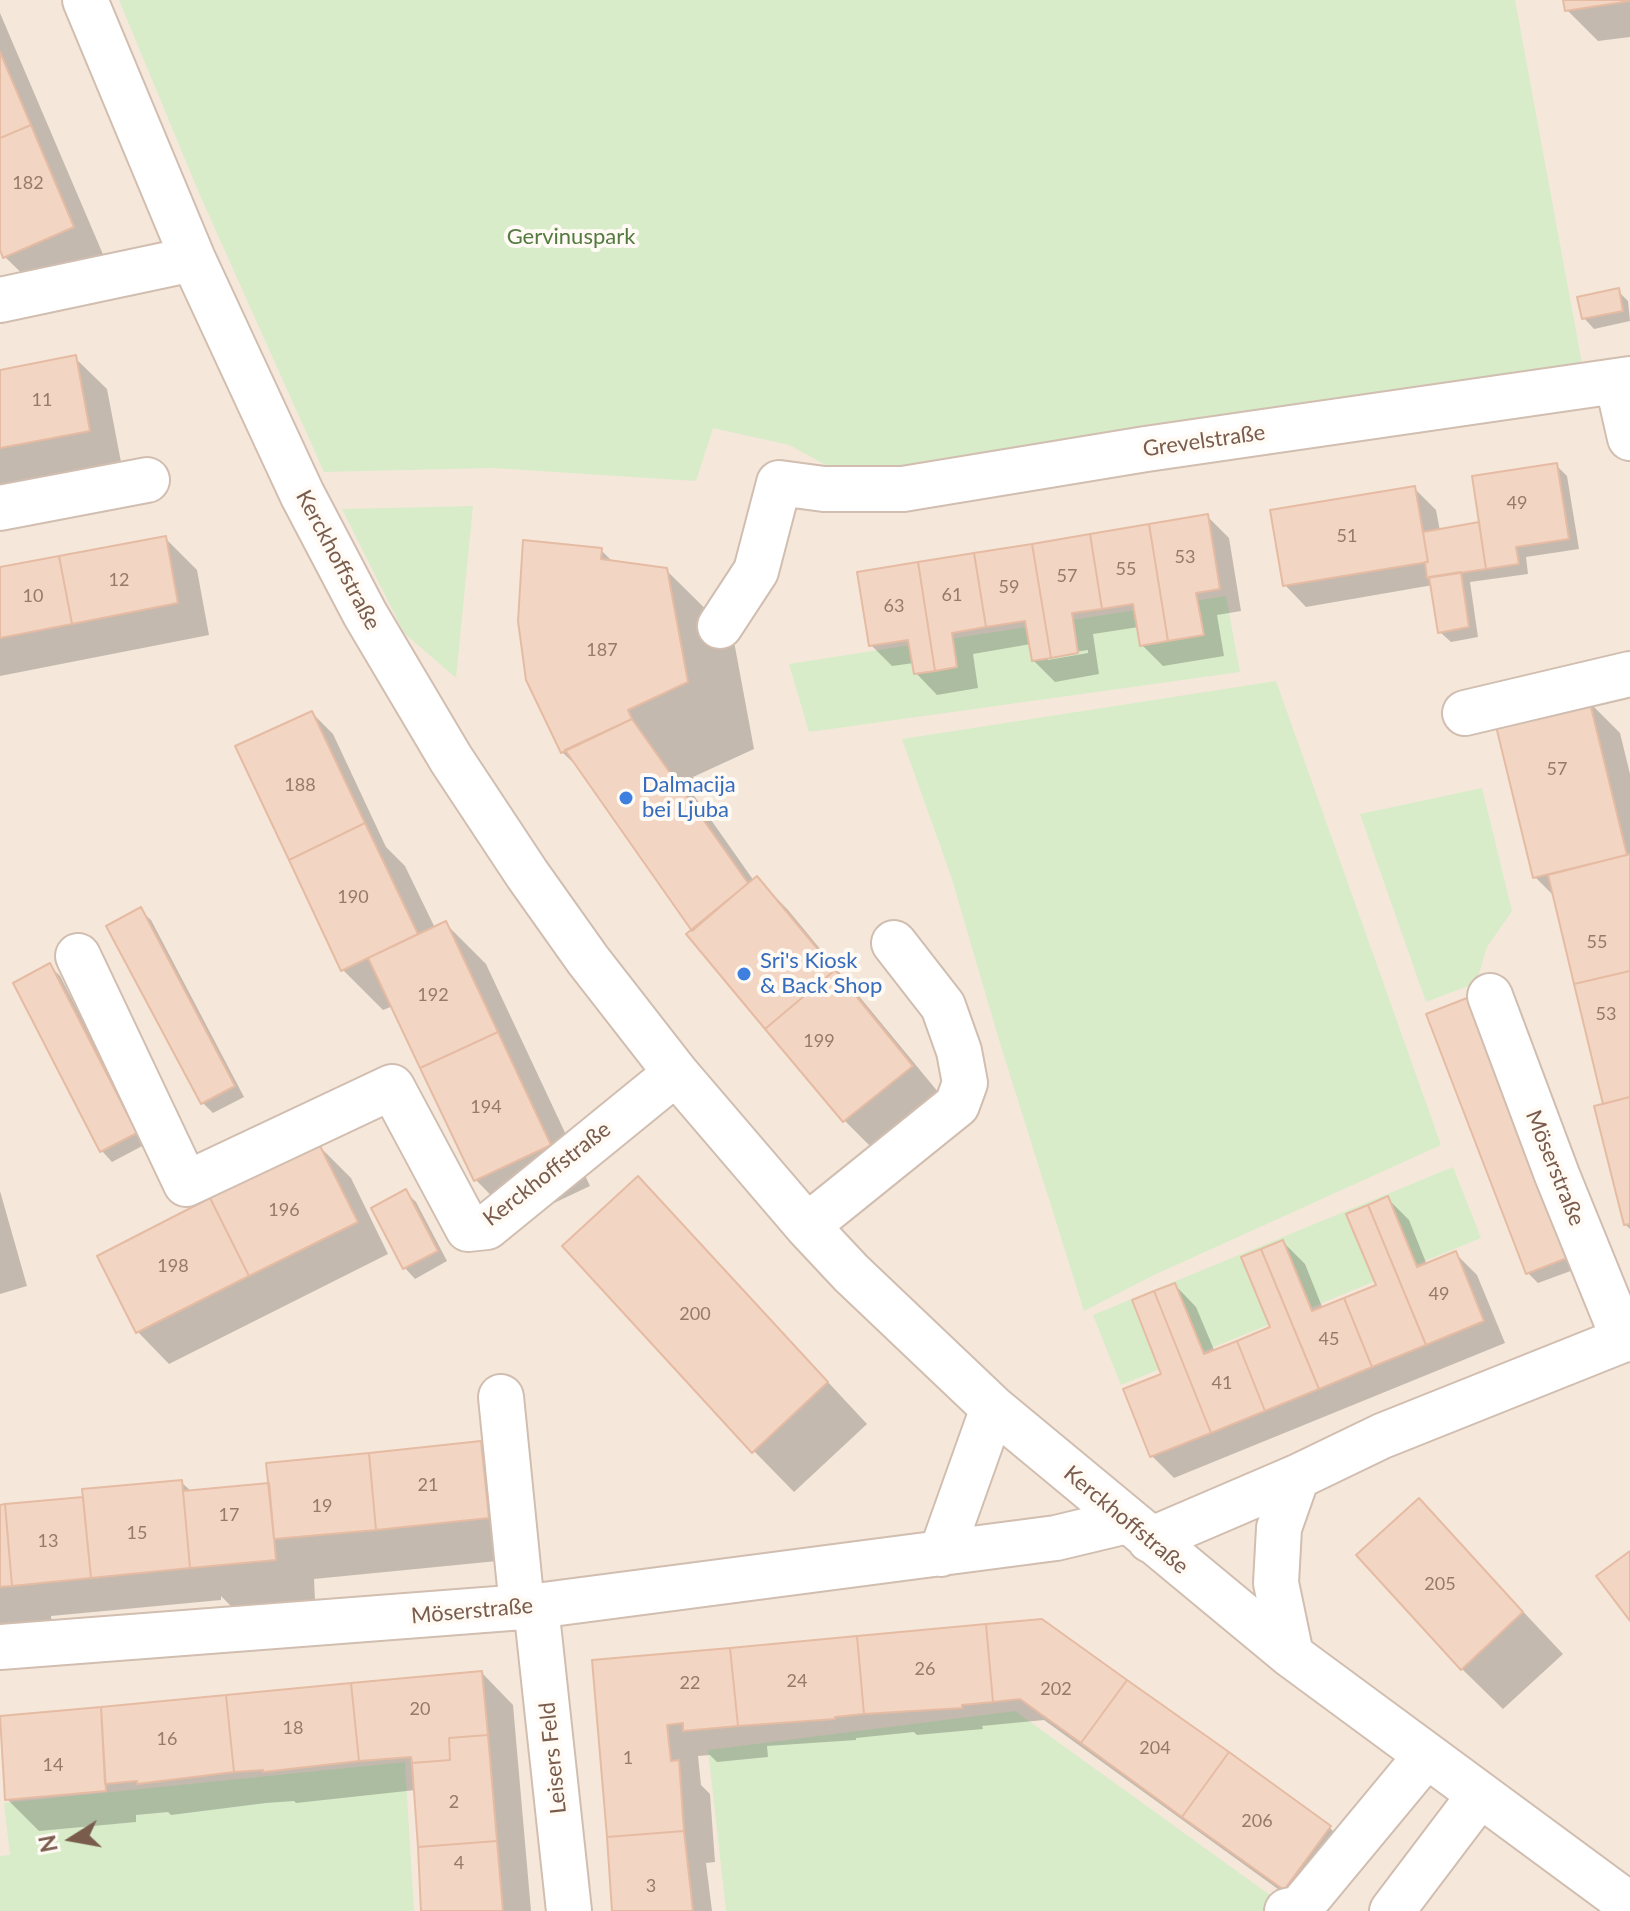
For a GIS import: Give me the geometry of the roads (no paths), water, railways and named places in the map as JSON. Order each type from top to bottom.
[{"type":"street","name":"Kerckhoffstraße","points":[[85,0],[193,259],[302,494],[372,627],[451,759],[527,874],[588,960],[676,1073],[851,1273],[993,1408],[1291,1655],[1630,1905]]},
{"type":"street","points":[[0,300],[193,259]]},
{"type":"street","points":[[1624,380],[1630,438]]},
{"type":"street","name":"Grevelstraße","points":[[720,626],[756,571],[779,483],[824,489],[903,489],[1146,449],[1624,380]]},
{"type":"street","points":[[0,508],[147,480]]},
{"type":"street","points":[[1465,713],[1630,674]]},
{"type":"street","points":[[807,1226],[957,1105],[965,1083],[959,1051],[943,1006],[894,943]]},
{"type":"street","name":"Kerckhoffstraße","points":[[78,956],[186,1184],[392,1087],[468,1229],[487,1227],[676,1073]]},
{"type":"street","name":"Möserstraße","points":[[0,1647],[529,1606],[1056,1538],[1138,1531],[1297,1477],[1382,1436],[1627,1338],[1557,1175],[1490,996]]},
{"type":"street","name":"Leisers Feld","points":[[501,1397],[569,1911]]},
{"type":"street","points":[[941,1554],[993,1408]]},
{"type":"street","points":[[1291,1655],[1276,1583],[1279,1528],[1297,1477]]},
{"type":"street","points":[[1287,1911],[1300,1908],[1426,1756]]},
{"type":"street","points":[[1392,1911],[1479,1796]]},
{"type":"place","name":"Dalmacija bei Ljuba","points":[[626,798]]},
{"type":"place","name":"Sri's Kiosk & Back Shop","points":[[744,974]]},
{"type":"park label","name":"Gervinuspark","points":[[571,237]]}]
